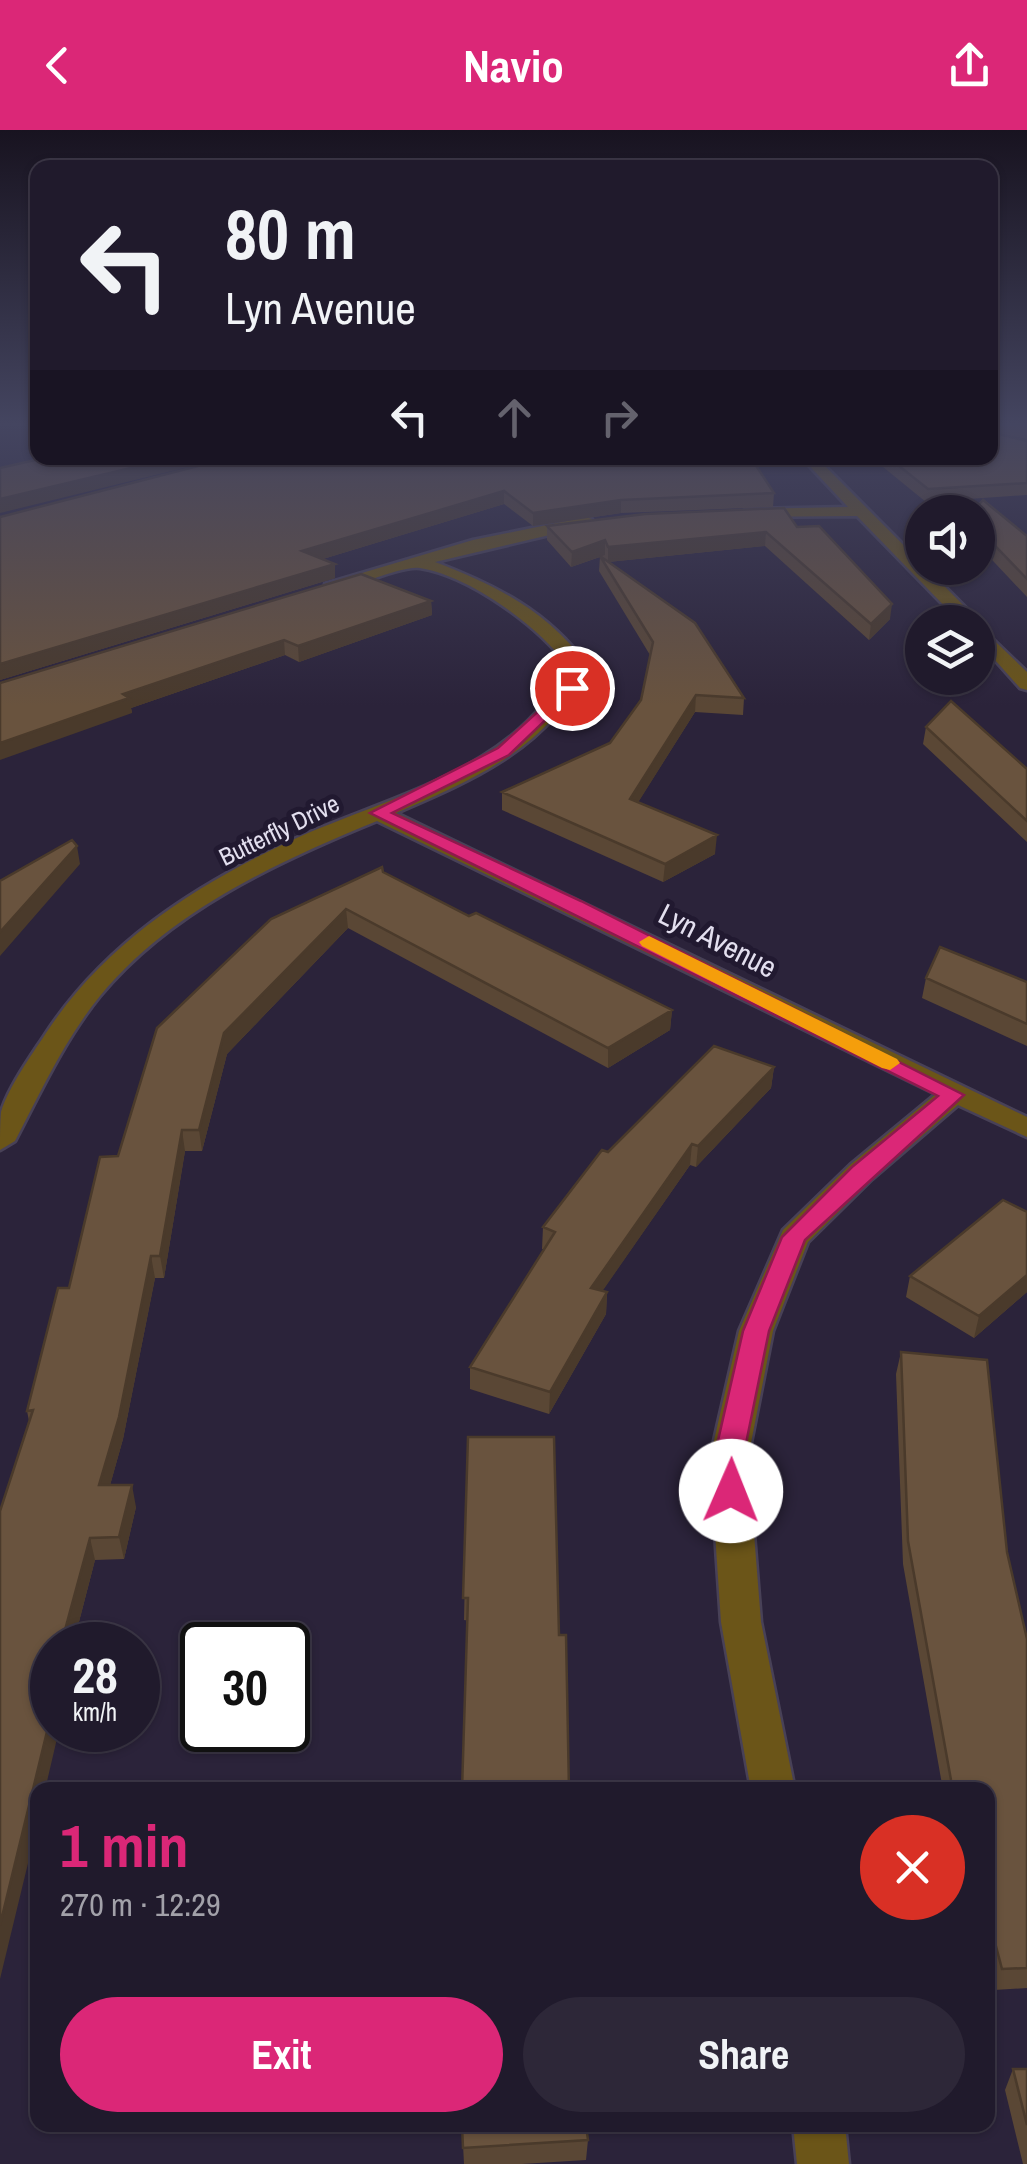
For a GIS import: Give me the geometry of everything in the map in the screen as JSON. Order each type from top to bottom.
[{"type":"street","points":[[865,516],[954,605]]},
{"type":"street","points":[[311,595],[480,544],[609,520]]},
{"type":"street","name":"Butterfly Drive","points":[[0,1141],[66,1018],[99,977],[174,916],[299,845],[378,813],[503,752],[572,688],[577,665],[542,620],[491,591],[424,563]]},
{"type":"street","points":[[995,649],[1027,684]]},
{"type":"street","name":"Lyn Avenue","points":[[378,813],[574,904],[953,1095],[1027,1128]]},
{"type":"street","points":[[771,1782],[741,1622],[728,1458],[756,1331],[794,1237],[860,1172],[953,1095]]},
{"type":"street","points":[[820,2132],[824,2164]]},
{"type":"building","points":[[420,516],[302,551],[335,564],[0,664],[0,517]]},
{"type":"building","points":[[629,516],[789,516],[797,527],[819,526],[892,604],[871,624],[766,532],[608,547],[605,540],[572,552],[547,526]]},
{"type":"building","points":[[995,516],[1002,516],[1027,536],[1027,579],[995,546]]},
{"type":"building","points":[[600,556],[695,623],[744,698],[696,695],[630,799],[717,835],[665,864],[502,792],[610,743],[641,700],[653,642]]},
{"type":"building","points":[[361,574],[431,601],[298,646],[284,640],[123,694],[129,698],[0,743],[0,683]]},
{"type":"building","points":[[951,701],[1027,769],[1027,821],[926,727]]},
{"type":"building","points":[[72,840],[77,846],[0,932],[0,881]]},
{"type":"building","points":[[382,867],[383,872],[469,916],[476,913],[672,1010],[608,1048],[346,909],[224,1033],[199,1130],[182,1130],[160,1256],[151,1256],[119,1417],[99,1485],[132,1485],[119,1537],[90,1538],[67,1622],[30,1622],[30,1752],[42,1752],[35,1782],[30,1782],[30,1802],[0,1925],[0,1511],[33,1410],[27,1411],[58,1288],[69,1288],[100,1157],[118,1156],[157,1028],[271,919]]},
{"type":"building","points":[[940,947],[1027,982],[1027,1024],[926,978]]},
{"type":"building","points":[[714,1046],[774,1067],[698,1146],[692,1144],[591,1288],[607,1292],[550,1392],[470,1367],[555,1232],[543,1227],[602,1150],[608,1152]]},
{"type":"building","points":[[1003,1200],[1027,1212],[1027,1275],[979,1316],[910,1276]]},
{"type":"building","points":[[901,1352],[987,1360],[1007,1552],[1027,1639],[1027,1968],[1002,1969],[995,1942],[995,1782],[952,1782],[908,1541]]},
{"type":"building","points":[[468,1437],[554,1437],[559,1635],[566,1635],[569,1782],[462,1782],[468,1598],[463,1598]]},
{"type":"building","points":[[1013,2069],[1027,2069],[1027,2125]]},
{"type":"building","points":[[462,2132],[587,2132],[588,2140],[463,2148]]},
{"type":"slow traffic","points":[[649,942],[890,1063]]},
{"type":"route","points":[[572,688],[534,728],[503,752],[378,813],[574,904],[953,1095],[860,1172],[794,1237],[756,1331],[728,1458],[731,1491]]}]
